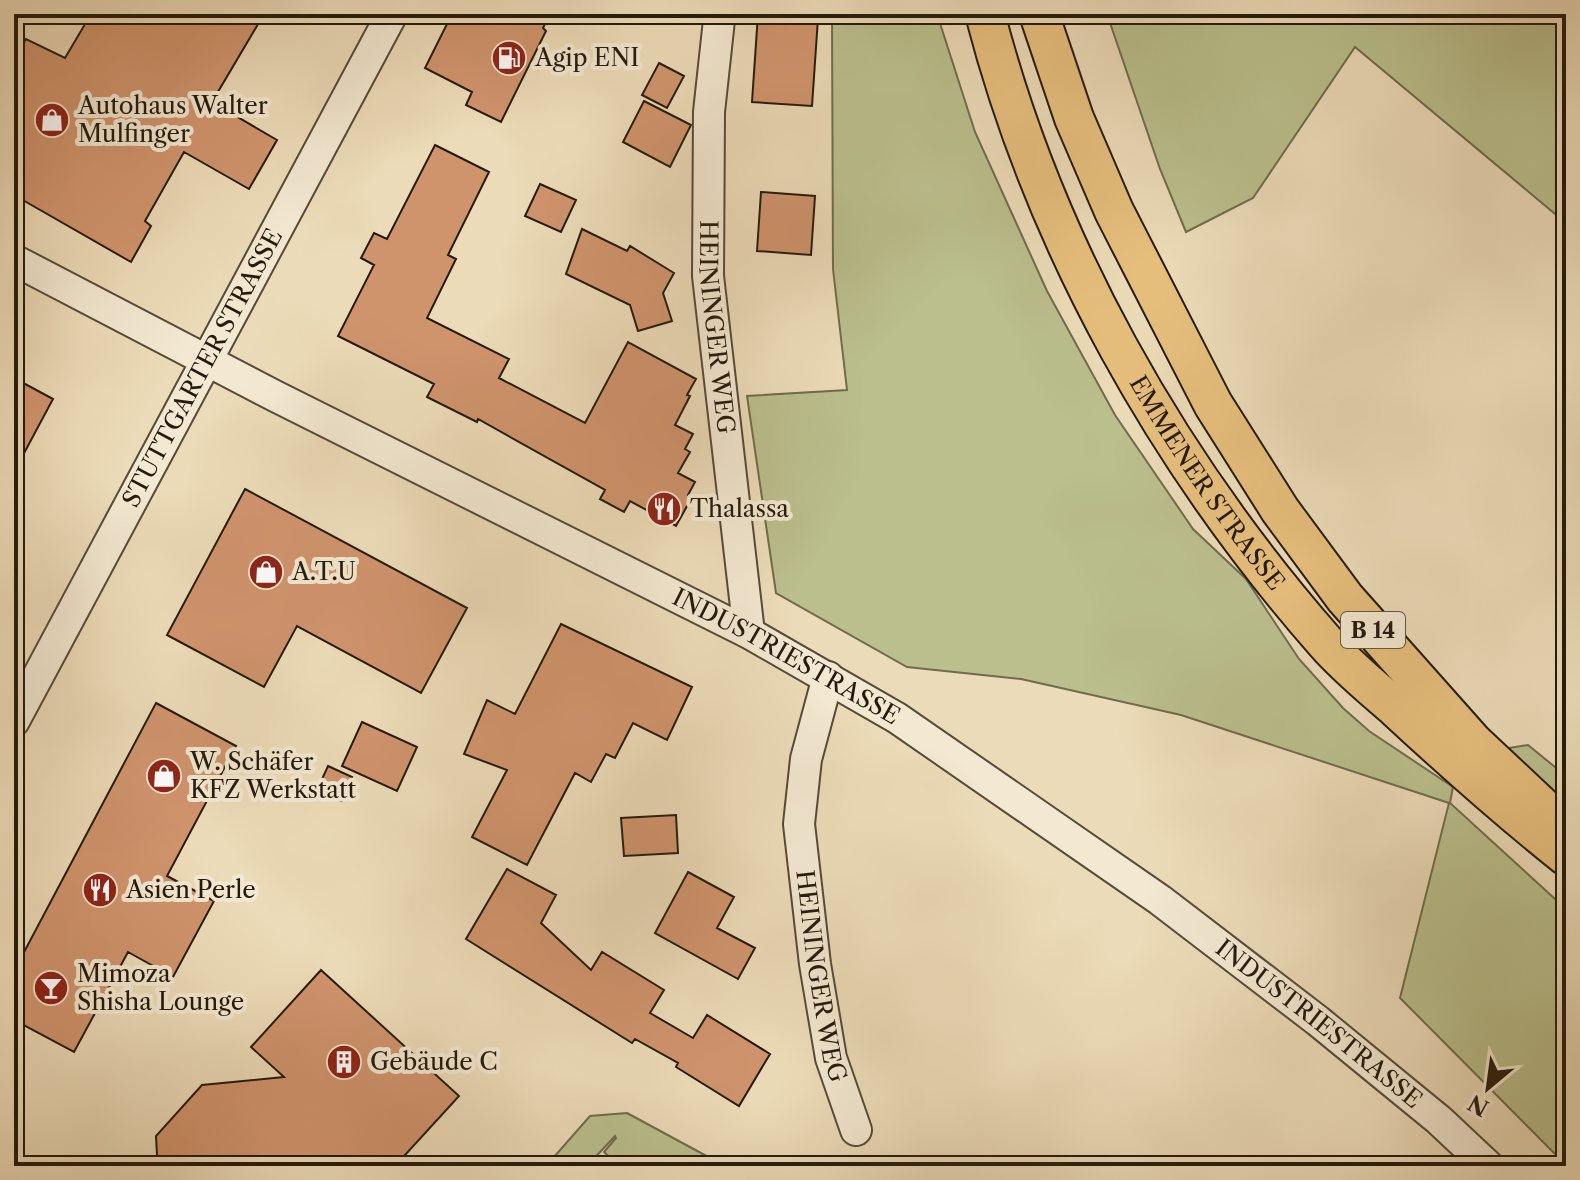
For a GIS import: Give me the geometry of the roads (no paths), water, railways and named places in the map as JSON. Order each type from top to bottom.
[{"type":"main road","name":"EMMENER STRASSE","points":[[985,14],[999,70],[1029,157],[1073,260],[1148,401],[1225,516],[1327,645],[1488,794],[1566,856]]},
{"type":"main road","name":"EMMENER STRASSE","points":[[1039,14],[1074,118],[1114,211],[1213,404],[1280,510],[1345,598],[1473,742],[1566,829]]},
{"type":"street","name":"STUTTGARTER STRASSE","points":[[14,721],[392,14]]},
{"type":"street","name":"HEININGER WEG","points":[[719,20],[709,112],[708,276],[749,633]]},
{"type":"street","name":"INDUSTRIESTRASSE","points":[[14,260],[749,633],[897,718],[1160,900],[1330,1031],[1439,1120],[1488,1166]]},
{"type":"street","name":"HEININGER WEG","points":[[828,677],[806,759],[799,824],[815,964],[831,1058],[856,1130]]},
{"type":"place","name":"Agip ENI","points":[[509,58]]},
{"type":"place","name":"Autohaus Walter Mulfinger","points":[[52,120]]},
{"type":"place","name":"Thalassa","points":[[664,509]]},
{"type":"place","name":"A.T.U","points":[[266,572]]},
{"type":"place","name":"W. Schäfer KFZ Werkstatt","points":[[164,776]]},
{"type":"place","name":"Asien Perle","points":[[100,890]]},
{"type":"place","name":"Mimoza Shisha Lounge","points":[[51,988]]},
{"type":"place","name":"Gebäude C","points":[[344,1062]]}]
